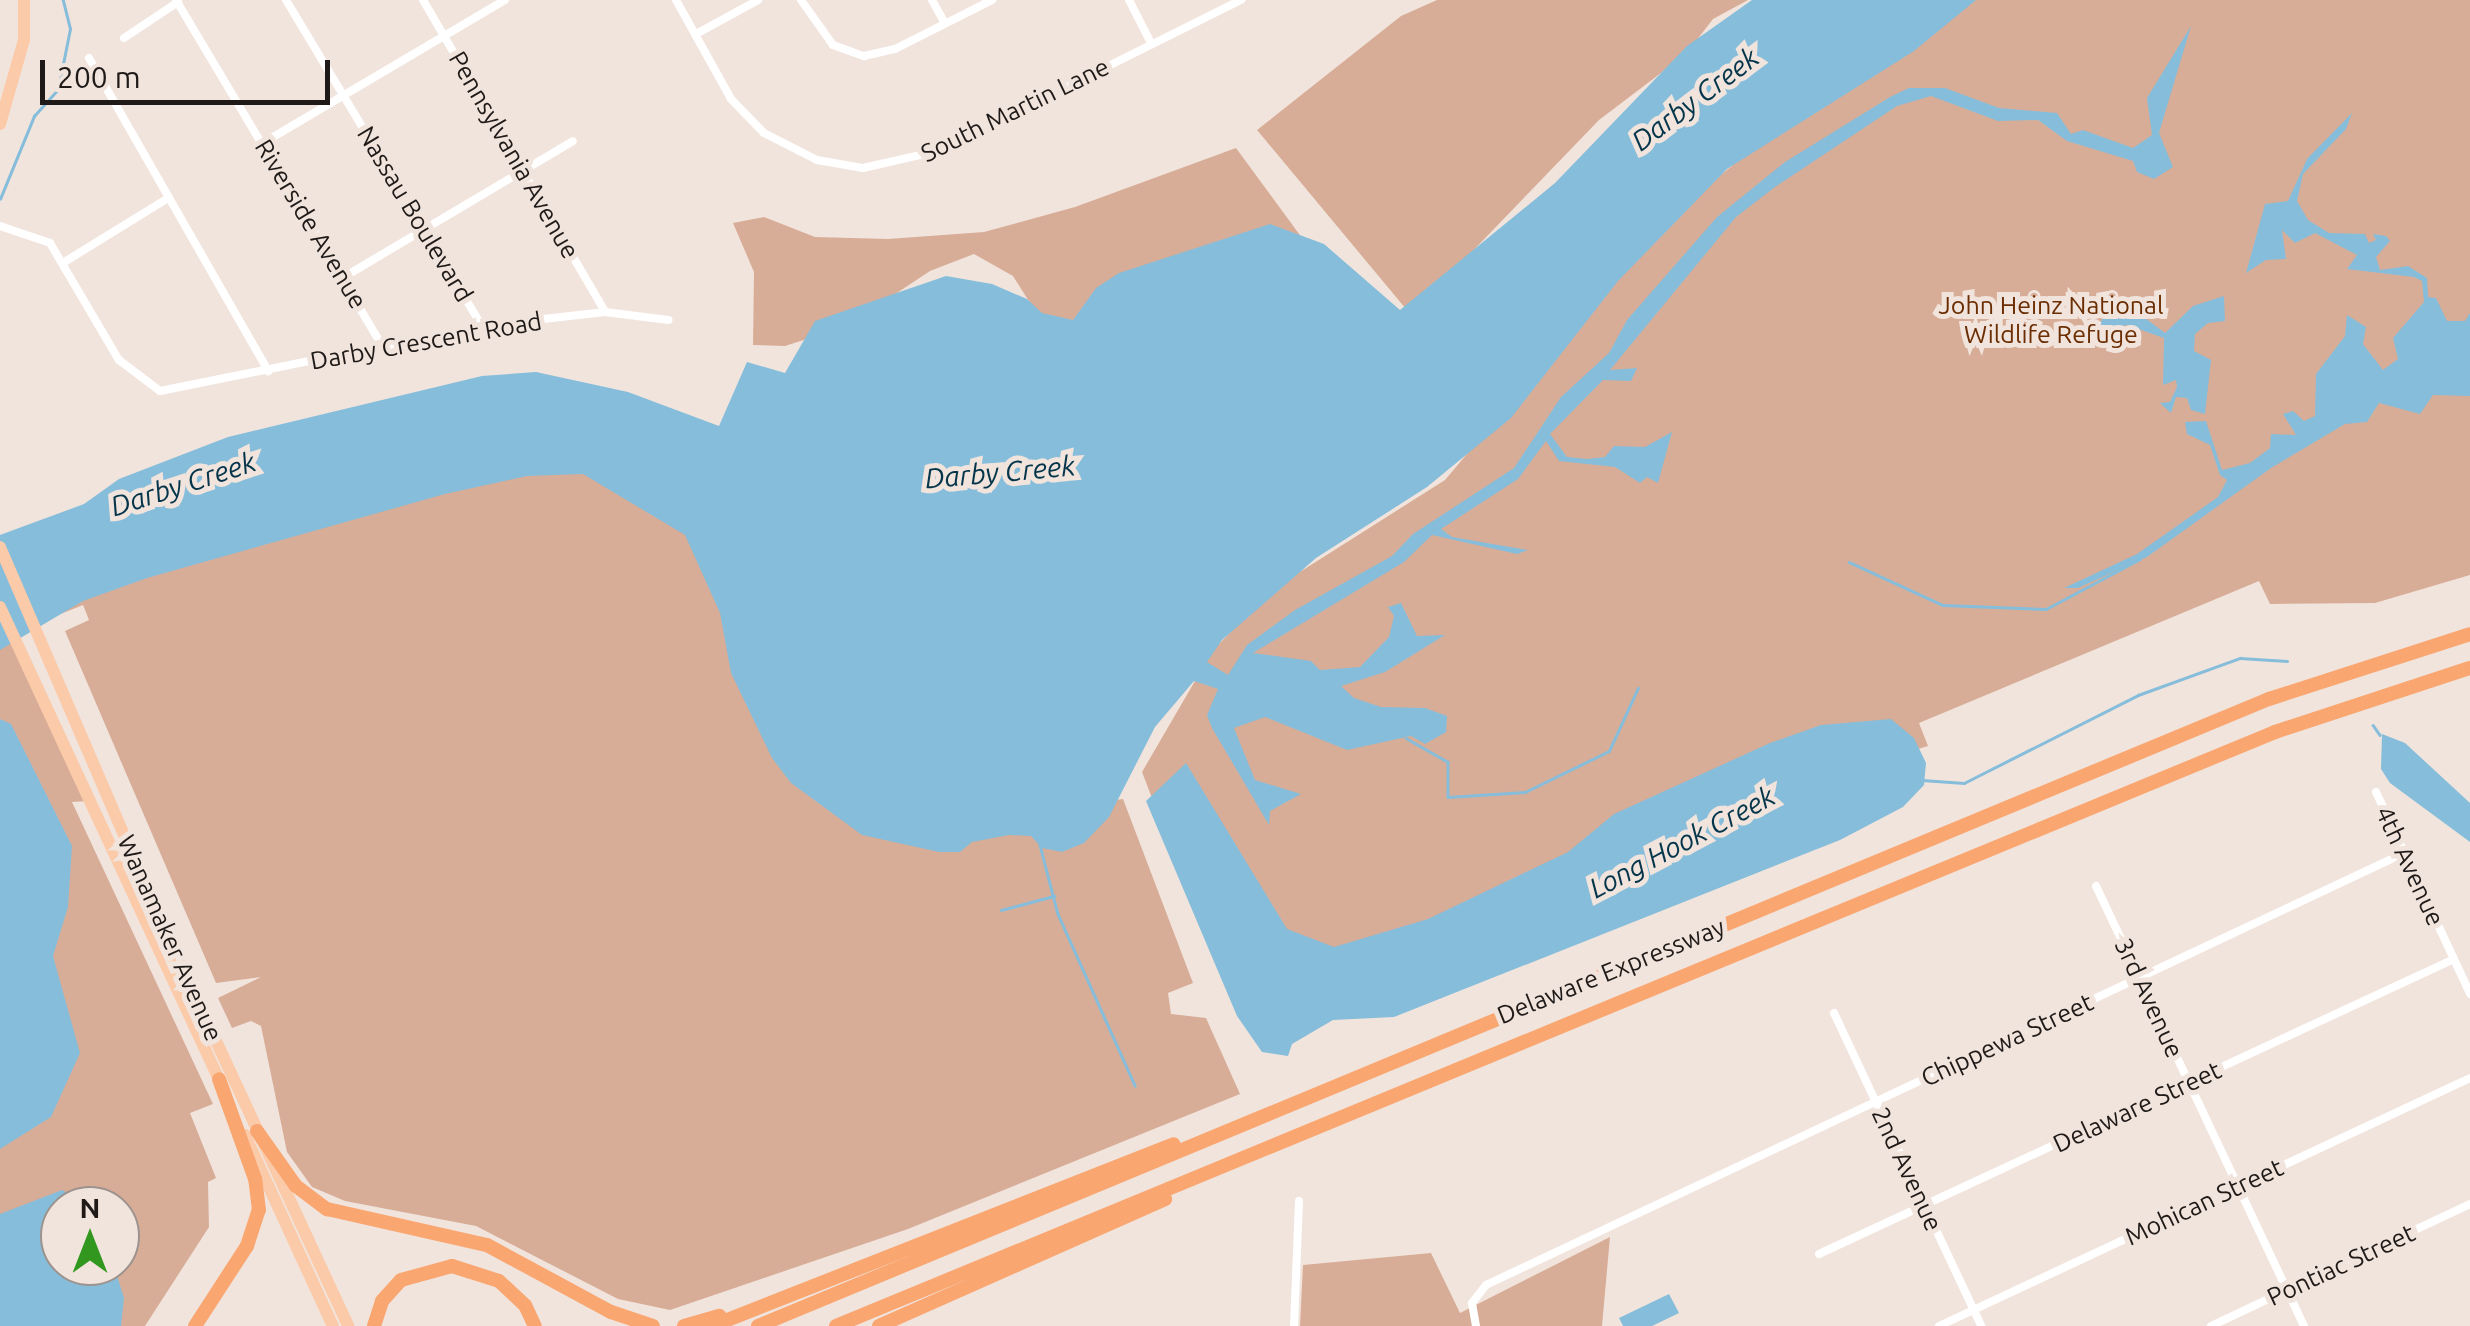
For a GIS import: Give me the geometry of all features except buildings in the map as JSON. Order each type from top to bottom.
[{"type":"highway","name":"Delaware Expressway","points":[[758,1326],[2285,693],[2470,634]]},
{"type":"highway","name":"Delaware Expressway","points":[[836,1326],[2292,725],[2470,668]]},
{"type":"highway","points":[[195,1326],[258,1218],[257,1186],[219,1080]]},
{"type":"highway","points":[[712,1326],[1056,1186],[1292,1104]]},
{"type":"highway","points":[[257,1131],[291,1181],[327,1209],[487,1245],[611,1312],[652,1326]]},
{"type":"highway","points":[[879,1326],[1246,1158]]},
{"type":"highway","points":[[374,1326],[382,1301],[401,1280],[452,1266],[506,1286],[535,1326]]},
{"type":"highway","points":[[684,1326],[774,1300]]},
{"type":"main road","points":[[0,124],[24,40],[24,0]]},
{"type":"main road","name":"Wanamaker Avenue","points":[[0,547],[257,1131],[348,1326]]},
{"type":"main road","name":"Wanamaker Avenue","points":[[0,607],[333,1326]]},
{"type":"street","name":"Nassau Boulevard","points":[[286,0],[482,326]]},
{"type":"street","name":"Pennsylvania Avenue","points":[[422,0],[605,312]]},
{"type":"street","points":[[263,143],[505,0]]},
{"type":"street","name":"South Martin Lane","points":[[676,0],[731,98],[764,133],[816,160],[863,168],[938,152],[1241,0]]},
{"type":"street","points":[[696,34],[758,0]]},
{"type":"street","points":[[802,0],[828,40],[856,55],[883,54],[992,0]]},
{"type":"street","points":[[932,0],[945,23]]},
{"type":"street","points":[[1129,0],[1152,42]]},
{"type":"street","points":[[124,38],[179,1]]},
{"type":"street","name":"Riverside Avenue","points":[[179,1],[382,345]]},
{"type":"street","points":[[89,58],[165,200],[268,370]]},
{"type":"street","points":[[344,277],[572,141]]},
{"type":"street","points":[[0,226],[50,243],[66,261],[165,200]]},
{"type":"street","name":"Darby Crescent Road","points":[[66,261],[119,360],[160,391],[186,389],[482,326],[605,312],[668,320]]},
{"type":"street","name":"4th Avenue","points":[[2376,792],[2470,994]]},
{"type":"street","name":"Chippewa Street","points":[[1476,1326],[1472,1303],[1481,1288],[2404,853]]},
{"type":"street","name":"3rd Avenue","points":[[2096,886],[2304,1326]]},
{"type":"street","name":"Delaware Street","points":[[1819,1254],[2454,959]]},
{"type":"street","name":"2nd Avenue","points":[[1834,1013],[1981,1326]]},
{"type":"street","name":"Mohican Street","points":[[1939,1326],[2470,1078]]},
{"type":"street","points":[[1294,1326],[1299,1202]]},
{"type":"street","name":"Pontiac Street","points":[[2212,1326],[2470,1204]]},
{"type":"green space","points":[[1437,0],[1748,0],[1713,19],[1686,54],[1599,120],[1411,315],[1257,130],[1401,16]]},
{"type":"green space","name":"John Heinz National Wildlife Refuge","points":[[1937,0],[2470,0],[2470,575],[2375,603],[2270,604],[2259,581],[1919,723],[1928,746],[1859,766],[1358,955],[1207,941],[1142,772],[1213,650],[1273,589],[1445,480],[1472,448],[1479,420],[1712,182]]},
{"type":"green space","points":[[1236,148],[1382,347],[1052,338],[1013,276],[974,254],[930,271],[847,326],[785,346],[753,345],[754,272],[733,223],[764,217],[815,237],[888,239],[984,232],[1075,207]]},
{"type":"green space","points":[[600,468],[1115,800],[1123,799],[1193,983],[1168,993],[1171,1014],[1206,1018],[1240,1094],[908,1229],[670,1310],[618,1299],[476,1226],[345,1201],[312,1187],[287,1152],[261,1026],[251,1021],[232,1028],[218,998],[261,977],[216,983],[65,631],[89,620],[83,605],[48,619],[85,593],[470,482]]},
{"type":"green space","points":[[13,633],[88,801],[72,802],[213,1104],[190,1113],[216,1178],[208,1182],[209,1227],[145,1326],[0,1326],[0,641]]},
{"type":"green space","points":[[1610,1237],[1602,1326],[1300,1326],[1303,1265],[1431,1253],[1460,1313]]},
{"type":"water","name":"Darby Creek","points":[[1752,0],[1976,0],[1914,51],[1727,169],[1618,281],[1511,418],[1427,487],[1316,558],[1222,640],[1207,662],[1228,675],[1247,645],[1295,610],[1392,556],[1413,534],[1514,468],[1561,397],[1609,353],[1627,320],[1717,217],[1785,162],[1890,97],[1909,88],[1945,88],[1999,108],[2057,113],[2071,134],[2083,130],[2133,148],[2152,135],[2147,98],[2191,26],[2159,133],[2173,167],[2154,179],[2137,172],[2133,161],[2067,141],[2038,120],[1998,121],[1931,96],[1897,106],[1775,187],[1736,217],[1610,370],[1637,368],[1631,381],[1603,380],[1550,434],[1567,457],[1587,459],[1605,457],[1614,446],[1645,447],[1672,432],[1658,483],[1647,477],[1640,483],[1615,467],[1559,461],[1546,441],[1518,479],[1441,529],[1452,537],[1528,550],[1517,554],[1432,535],[1404,562],[1253,653],[1311,661],[1320,670],[1360,667],[1389,637],[1394,616],[1388,607],[1401,603],[1417,636],[1445,635],[1385,672],[1341,686],[1354,698],[1381,707],[1425,708],[1447,716],[1446,732],[1425,744],[1411,736],[1347,750],[1265,717],[1234,728],[1255,780],[1301,794],[1270,811],[1269,825],[1207,715],[1218,689],[1194,681],[1155,727],[1109,817],[1084,843],[1062,852],[1042,848],[1031,836],[1009,835],[972,842],[960,852],[939,852],[862,835],[791,783],[772,758],[731,673],[720,613],[685,535],[583,474],[527,476],[445,494],[147,578],[83,601],[0,650],[0,535],[84,504],[119,479],[228,437],[482,376],[536,372],[628,392],[719,426],[747,362],[785,373],[815,321],[946,276],[992,284],[1027,299],[1042,313],[1073,320],[1096,288],[1119,273],[1270,224],[1324,244],[1400,310],[1555,183],[1687,46]]},
{"type":"water","points":[[2352,113],[2346,129],[2303,174],[2297,201],[2308,220],[2329,233],[2365,234],[2369,243],[2376,240],[2373,234],[2386,236],[2390,241],[2376,257],[2380,270],[2408,266],[2427,278],[2428,297],[2436,298],[2447,321],[2465,321],[2470,313],[2470,396],[2433,395],[2420,414],[2379,403],[2367,422],[2345,424],[2271,468],[2147,557],[2078,588],[2064,588],[2137,554],[2218,497],[2227,480],[2220,475],[2210,445],[2187,434],[2185,422],[2206,421],[2222,470],[2250,463],[2270,448],[2271,434],[2296,435],[2283,414],[2293,411],[2304,421],[2315,416],[2316,374],[2345,336],[2347,315],[2366,327],[2363,344],[2383,370],[2398,359],[2393,338],[2424,302],[2422,281],[2347,269],[2357,255],[2315,233],[2295,243],[2282,230],[2286,259],[2266,260],[2246,273],[2265,204],[2288,201],[2307,159]]},
{"type":"water","points":[[2224,296],[2225,321],[2208,323],[2195,334],[2194,351],[2211,360],[2205,414],[2191,410],[2187,398],[2176,397],[2171,413],[2160,403],[2170,402],[2177,387],[2176,380],[2163,385],[2164,338],[2127,325],[2095,333],[2109,307],[2137,312],[2165,333],[2193,306]]},
{"type":"water","points":[[0,719],[11,724],[72,846],[68,907],[53,956],[80,1053],[51,1117],[0,1149]]},
{"type":"water","points":[[1891,719],[1914,738],[1926,763],[1924,785],[1903,807],[1840,840],[1394,1017],[1333,1020],[1292,1044],[1288,1056],[1262,1052],[1237,1016],[1146,801],[1186,763],[1287,929],[1334,947],[1428,919],[1568,852],[1614,814],[1770,743],[1821,725]]},
{"type":"water","points":[[2382,734],[2405,743],[2470,803],[2470,842],[2390,783],[2381,769]]},
{"type":"water","points":[[40,1199],[40,1286],[120,1286],[124,1298],[121,1326],[0,1326],[0,1214]]},
{"type":"water","points":[[1669,1294],[1679,1313],[1652,1326],[1623,1326],[1619,1318]]},
{"type":"waterway","points":[[0,199],[34,116],[58,89],[70,29],[63,0]]},
{"type":"waterway","points":[[1849,562],[1943,605],[2046,609],[2140,559]]},
{"type":"waterway","name":"Long Hook Creek","points":[[1922,780],[1964,783],[2138,695],[2240,658],[2287,661]]},
{"type":"waterway","points":[[1406,738],[1448,762],[1448,797],[1525,792],[1609,751],[1638,688]]},
{"type":"waterway","name":"Long Hook Creek","points":[[2373,725],[2380,735]]},
{"type":"waterway","points":[[1040,845],[1058,914],[1135,1085]]},
{"type":"waterway","points":[[1001,910],[1054,896]]}]
